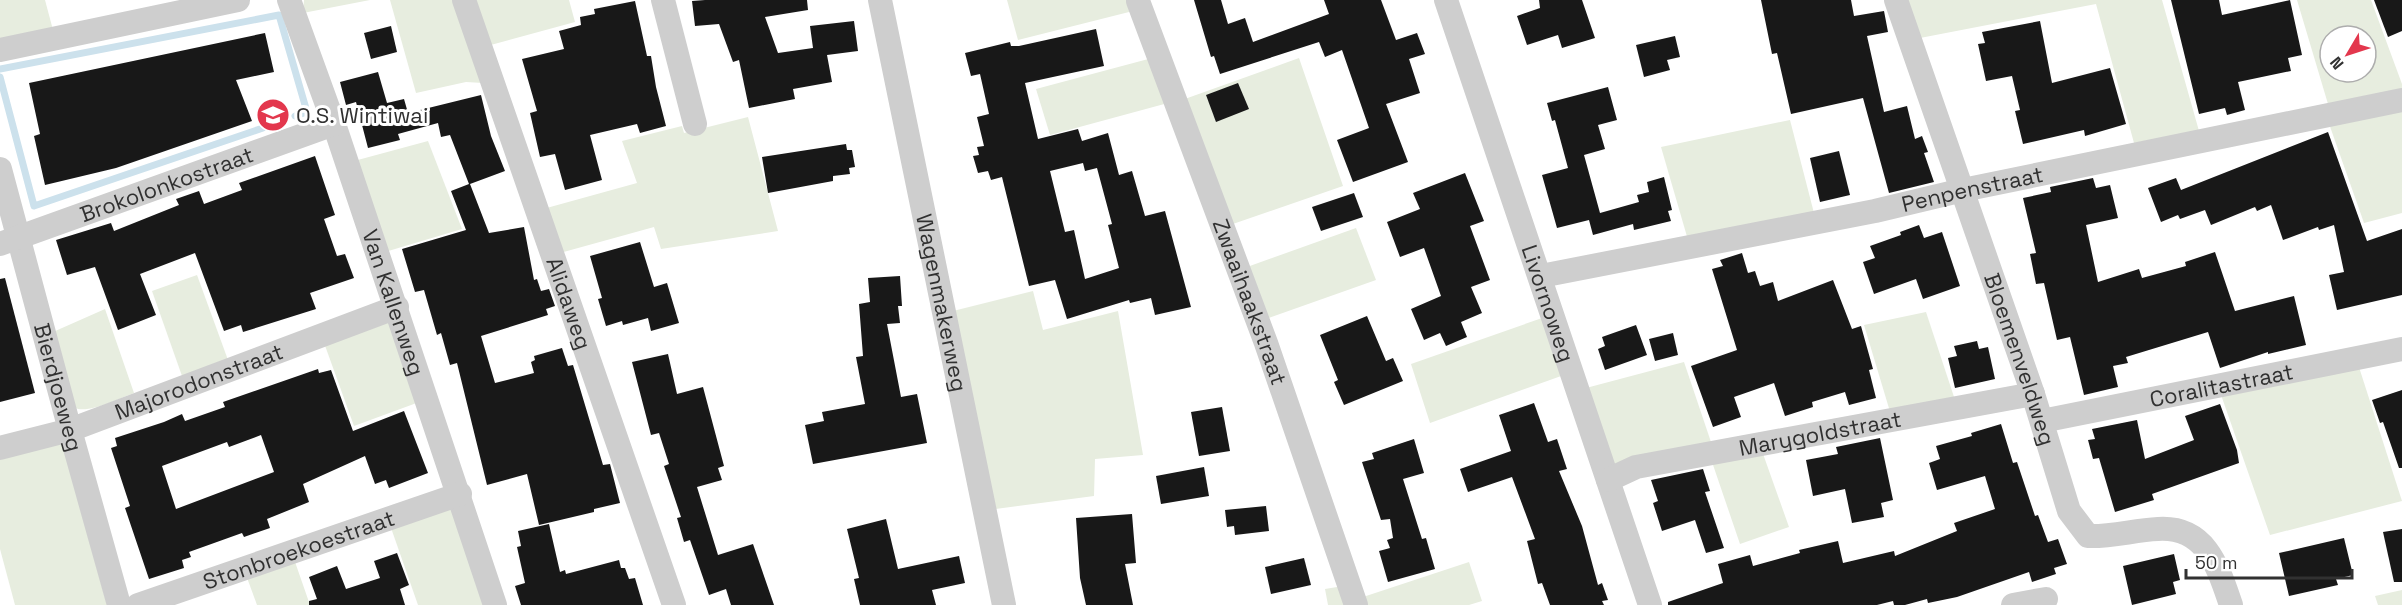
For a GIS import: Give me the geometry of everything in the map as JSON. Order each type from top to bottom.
[{"type":"street","points":[[0,50],[238,0]]},
{"type":"street","name":"Van Kallenweg","points":[[289,0],[397,307],[495,605]]},
{"type":"street","name":"Alidaweg","points":[[465,0],[674,605]]},
{"type":"street","points":[[663,0],[695,124]]},
{"type":"street","name":"Wagenmakerweg","points":[[880,0],[1004,605]]},
{"type":"street","name":"Zwaaihaakstraat","points":[[1138,0],[1266,343],[1356,605]]},
{"type":"street","name":"Livornoweg","points":[[1446,0],[1541,276],[1650,605]]},
{"type":"street","name":"Bloemenveldweg","points":[[1896,0],[2034,394],[2069,511],[2088,536],[2103,537],[2159,529],[2177,531],[2198,540],[2212,556],[2231,605]]},
{"type":"street","name":"Penpenstraat","points":[[1541,276],[1875,211],[1962,190],[2402,100]]},
{"type":"street","name":"Brokolonkostraat","points":[[9,241],[334,124]]},
{"type":"street","name":"Bierdjoeweg","points":[[0,169],[9,241],[70,430],[119,605]]},
{"type":"street","name":"Majorodonstraat","points":[[0,448],[70,430],[397,307]]},
{"type":"street","name":"Coralitastraat","points":[[2042,421],[2402,350]]},
{"type":"street","name":"Marygoldstraat","points":[[1608,480],[1636,467],[2034,394]]},
{"type":"street","name":"Stonbroekoestraat","points":[[138,605],[460,494]]},
{"type":"street","points":[[2013,605],[2046,599]]},
{"type":"shaded area","points":[[0,0],[45,0],[53,30],[0,43]]},
{"type":"shaded area","points":[[304,0],[370,0],[303,13]]},
{"type":"shaded area","points":[[390,0],[459,0],[483,83],[466,82],[416,93]]},
{"type":"shaded area","points":[[469,0],[569,0],[575,22],[487,46]]},
{"type":"shaded area","points":[[1007,0],[1130,0],[1133,11],[1018,40]]},
{"type":"shaded area","points":[[1906,0],[2162,0],[2199,131],[2134,143],[2096,4],[1920,38]]},
{"type":"shaded area","points":[[2297,0],[2371,0],[2402,84],[2402,90],[2328,104],[2322,84],[2378,84],[2378,24],[2318,24],[2318,70]]},
{"type":"shaded area","points":[[1152,58],[1168,103],[1050,135],[1036,89]]},
{"type":"shaded area","points":[[1299,58],[1343,186],[1230,225],[1182,100]]},
{"type":"shaded area","points":[[2402,104],[2402,213],[2364,223],[2327,118]]},
{"type":"shaded area","points":[[748,117],[778,231],[661,249],[654,227],[560,253],[543,209],[637,183],[622,141],[682,126],[684,133]]},
{"type":"shaded area","points":[[1790,120],[1815,217],[1688,240],[1661,147]]},
{"type":"shaded area","points":[[428,141],[462,229],[385,252],[354,161]]},
{"type":"shaded area","points":[[1356,228],[1376,280],[1266,319],[1247,267]]},
{"type":"shaded area","points":[[197,275],[228,360],[182,376],[152,291]]},
{"type":"shaded area","points":[[1033,291],[1043,330],[1118,311],[1143,455],[1095,459],[1094,496],[988,510],[949,312]]},
{"type":"shaded area","points":[[105,309],[134,393],[96,407],[75,408],[53,332]]},
{"type":"shaded area","points":[[1926,312],[1956,403],[1891,415],[1864,325]]},
{"type":"shaded area","points":[[1545,317],[1564,375],[1430,423],[1411,364]]},
{"type":"shaded area","points":[[386,321],[394,325],[422,401],[354,426],[323,340]]},
{"type":"shaded area","points":[[1684,362],[1712,445],[1614,467],[1586,388]]},
{"type":"shaded area","points":[[2358,364],[2402,501],[2270,535],[2220,392]]},
{"type":"shaded area","points":[[60,435],[107,605],[15,605],[0,549],[0,445]]},
{"type":"shaded area","points":[[1762,451],[1789,527],[1740,544],[1711,459]]},
{"type":"shaded area","points":[[448,507],[455,511],[488,605],[418,605],[390,525]]},
{"type":"shaded area","points":[[294,559],[310,605],[257,605],[246,575]]},
{"type":"shaded area","points":[[1469,562],[1482,601],[1469,605],[1363,605],[1360,598]]},
{"type":"shaded area","points":[[1343,586],[1349,605],[1328,605],[1325,589]]},
{"type":"shaded area","points":[[2402,590],[2402,605],[2378,605],[2375,596]]},
{"type":"building","points":[[807,0],[808,10],[765,17],[778,53],[813,48],[810,26],[854,21],[858,51],[827,55],[832,82],[793,89],[795,99],[749,108],[739,60],[733,62],[719,24],[695,26],[692,1]]},
{"type":"building","points":[[1194,0],[1221,0],[1228,24],[1245,18],[1253,42],[1329,14],[1324,0],[1381,0],[1396,40],[1417,33],[1425,54],[1409,59],[1420,93],[1386,104],[1408,162],[1353,182],[1337,140],[1369,128],[1342,50],[1325,57],[1319,42],[1220,74],[1214,56],[1211,57]]},
{"type":"building","points":[[1539,0],[1582,0],[1595,38],[1562,48],[1558,35],[1527,45],[1517,16],[1540,8]]},
{"type":"building","points":[[1761,0],[1851,0],[1854,16],[1884,11],[1888,32],[1867,36],[1884,112],[1907,106],[1915,139],[1922,136],[1928,152],[1924,153],[1934,182],[1889,193],[1863,98],[1791,114],[1777,53],[1772,54]]},
{"type":"building","points":[[2171,0],[2219,0],[2222,15],[2290,0],[2302,55],[2288,58],[2291,71],[2238,82],[2245,110],[2227,115],[2225,108],[2199,114]]},
{"type":"building","points":[[2374,0],[2402,0],[2402,31],[2388,37]]},
{"type":"building","points":[[635,1],[647,56],[651,56],[666,126],[640,133],[637,124],[590,135],[602,180],[565,190],[555,154],[540,157],[530,113],[537,111],[522,59],[564,49],[559,31],[581,25],[580,17],[595,14],[594,9]]},
{"type":"building","points":[[2040,21],[2052,83],[2110,68],[2126,124],[2085,136],[2084,130],[2023,144],[2015,111],[2020,110],[2012,76],[1986,81],[1978,44],[1985,43],[1982,32]]},
{"type":"building","points":[[391,26],[397,52],[371,59],[364,33]]},
{"type":"building","points":[[1096,29],[1104,66],[1025,83],[1038,139],[1078,129],[1082,141],[1108,133],[1119,175],[1132,171],[1145,216],[1165,211],[1191,307],[1155,315],[1151,298],[1130,303],[1129,300],[1067,319],[1055,280],[1029,286],[1002,177],[991,180],[988,171],[978,173],[973,156],[979,155],[977,147],[984,146],[977,117],[989,114],[980,74],[971,76],[965,53],[1010,42],[1011,46]],"holes":[[[1083,163],[1085,171],[1097,168],[1112,224],[1108,225],[1119,268],[1085,279],[1074,230],[1065,232],[1050,171]]]},
{"type":"building","points":[[265,33],[274,72],[236,80],[252,121],[116,168],[45,185],[34,136],[40,134],[29,83]]},
{"type":"building","points":[[1675,36],[1680,57],[1667,60],[1670,70],[1644,77],[1636,45]]},
{"type":"building","points":[[378,72],[387,103],[404,99],[408,113],[481,95],[491,136],[505,171],[470,184],[489,233],[524,227],[534,280],[537,279],[541,291],[549,289],[555,306],[546,309],[548,315],[481,336],[495,383],[534,373],[531,362],[535,360],[534,356],[562,348],[568,366],[573,365],[603,465],[610,464],[620,503],[594,509],[594,512],[539,525],[527,474],[487,485],[457,363],[450,365],[441,333],[437,335],[424,290],[415,292],[402,249],[466,230],[451,191],[469,184],[450,135],[441,137],[438,123],[398,134],[400,140],[368,148],[356,102],[346,105],[340,82]]},
{"type":"building","points":[[1238,83],[1249,109],[1216,122],[1206,95]]},
{"type":"building","points":[[1608,87],[1617,120],[1598,125],[1605,149],[1584,155],[1600,213],[1639,202],[1637,195],[1649,192],[1647,182],[1664,177],[1672,210],[1668,211],[1671,221],[1634,230],[1633,224],[1593,235],[1589,220],[1557,228],[1542,175],[1568,168],[1555,120],[1552,121],[1547,103]]},
{"type":"building","points":[[2328,132],[2367,241],[2402,229],[2402,295],[2337,310],[2329,275],[2344,272],[2334,225],[2319,230],[2318,227],[2283,240],[2271,205],[2257,211],[2255,207],[2211,225],[2205,210],[2180,219],[2178,215],[2161,222],[2148,188],[2176,178],[2181,190]]},
{"type":"building","points":[[846,144],[847,150],[852,150],[855,167],[849,168],[850,174],[833,176],[833,181],[768,193],[762,157]]},
{"type":"building","points":[[1839,151],[1850,195],[1820,202],[1810,158]]},
{"type":"building","points":[[315,156],[335,215],[324,219],[337,256],[345,254],[354,278],[310,293],[316,309],[243,332],[241,325],[224,331],[195,253],[140,274],[156,315],[118,330],[95,267],[67,275],[56,240],[111,223],[114,231],[179,205],[176,199],[199,191],[204,204],[242,190],[239,183]]},
{"type":"building","points":[[1465,173],[1484,221],[1470,226],[1490,280],[1471,287],[1482,313],[1461,322],[1467,337],[1446,346],[1440,333],[1424,340],[1411,309],[1441,296],[1424,248],[1400,257],[1387,222],[1420,209],[1413,193]]},
{"type":"building","points":[[2093,178],[2096,188],[2110,185],[2118,218],[2086,225],[2098,282],[2139,269],[2142,278],[2186,266],[2185,262],[2215,252],[2235,311],[2294,296],[2306,345],[2268,354],[2268,352],[2220,368],[2208,332],[2126,357],[2128,363],[2113,366],[2118,387],[2084,395],[2070,337],[2057,340],[2044,283],[2036,284],[2030,254],[2036,253],[2023,198],[2051,192],[2050,187]]},
{"type":"building","points":[[1354,193],[1363,217],[1321,231],[1312,207]]},
{"type":"building","points":[[1919,225],[1924,238],[1942,232],[1960,286],[1923,299],[1916,279],[1874,294],[1863,262],[1875,258],[1870,246],[1901,235],[1900,232]]},
{"type":"building","points":[[640,242],[654,287],[667,283],[679,323],[651,331],[648,318],[623,325],[622,321],[606,326],[598,299],[602,298],[590,256]]},
{"type":"building","points":[[1742,253],[1748,273],[1755,271],[1760,286],[1773,282],[1778,301],[1833,280],[1852,329],[1861,326],[1873,369],[1869,370],[1876,398],[1849,405],[1845,392],[1812,402],[1813,407],[1785,416],[1774,383],[1734,397],[1741,417],[1713,427],[1691,366],[1737,350],[1712,269],[1723,266],[1720,260]]},
{"type":"building","points":[[900,276],[902,306],[898,306],[900,323],[887,324],[901,397],[917,394],[927,443],[813,464],[805,425],[824,421],[822,412],[865,404],[856,357],[863,356],[859,304],[870,302],[868,278]]},
{"type":"building","points":[[5,278],[35,393],[0,402],[0,279]]},
{"type":"building","points":[[1367,316],[1386,361],[1393,358],[1403,381],[1344,405],[1334,382],[1338,380],[1320,335]]},
{"type":"building","points":[[1636,325],[1647,355],[1605,370],[1598,349],[1605,346],[1602,337]]},
{"type":"building","points":[[1673,333],[1678,355],[1655,361],[1649,339]]},
{"type":"building","points":[[1977,341],[1979,349],[1988,347],[1995,379],[1955,388],[1948,358],[1957,356],[1954,346]]},
{"type":"building","points":[[668,354],[677,394],[703,387],[724,466],[718,468],[722,480],[697,487],[718,555],[753,544],[774,605],[731,605],[726,589],[709,595],[690,540],[684,542],[677,518],[681,517],[664,466],[669,464],[659,433],[651,435],[632,362]]},
{"type":"building","points":[[318,369],[319,373],[331,370],[353,431],[404,411],[428,473],[389,488],[386,480],[375,484],[365,456],[303,484],[309,502],[267,519],[270,528],[244,537],[242,533],[189,552],[191,557],[182,560],[184,568],[149,579],[125,508],[130,506],[111,448],[117,446],[115,438],[182,414],[185,421],[225,407],[223,402]],"holes":[[[261,435],[274,472],[176,509],[162,466],[227,442],[229,447]]]},
{"type":"building","points":[[2402,390],[2402,468],[2399,468],[2383,422],[2380,423],[2372,400]]},
{"type":"building","points":[[1534,403],[1548,442],[1557,439],[1567,469],[1559,471],[1582,526],[1598,585],[1602,583],[1608,600],[1602,601],[1604,605],[1550,605],[1542,583],[1538,584],[1527,541],[1535,539],[1512,477],[1468,492],[1460,469],[1511,451],[1499,415]]},
{"type":"building","points":[[2220,404],[2237,450],[2239,463],[2152,494],[2154,500],[2115,512],[2099,458],[2093,459],[2088,440],[2095,439],[2092,429],[2137,420],[2145,459],[2194,440],[2185,416]]},
{"type":"building","points":[[1222,407],[1230,451],[1199,456],[1191,412]]},
{"type":"building","points":[[2001,424],[2013,463],[2017,462],[2035,516],[2038,515],[2048,542],[2058,539],[2067,564],[2054,568],[2056,574],[2032,582],[2029,572],[1957,597],[1928,603],[1927,599],[1905,605],[1894,605],[1893,601],[1877,605],[1668,605],[1668,602],[1723,583],[1718,564],[1750,555],[1753,566],[1800,553],[1799,550],[1838,541],[1843,563],[1894,551],[1895,556],[1957,531],[1954,523],[1995,509],[1985,476],[1937,490],[1929,463],[1940,459],[1936,446],[1972,436],[1971,433]]},
{"type":"building","points":[[1880,438],[1893,500],[1881,503],[1884,517],[1852,523],[1845,489],[1813,496],[1806,460],[1838,454],[1836,447]]},
{"type":"building","points":[[1414,439],[1424,473],[1403,479],[1422,539],[1426,538],[1435,569],[1388,582],[1379,551],[1390,548],[1387,540],[1393,538],[1390,519],[1381,520],[1362,462],[1374,459],[1372,453]]},
{"type":"building","points":[[1204,467],[1209,496],[1161,504],[1156,476]]},
{"type":"building","points":[[1703,469],[1710,491],[1705,492],[1724,548],[1706,553],[1695,520],[1662,531],[1653,503],[1658,501],[1651,480]]},
{"type":"building","points":[[1266,506],[1269,531],[1235,535],[1234,526],[1227,527],[1225,510]]},
{"type":"building","points":[[1132,514],[1136,563],[1125,564],[1133,605],[1086,605],[1080,578],[1076,518]]},
{"type":"building","points":[[886,519],[898,569],[959,556],[965,583],[932,590],[936,605],[860,605],[854,579],[859,578],[847,529]]},
{"type":"building","points":[[549,524],[560,572],[565,570],[566,574],[619,560],[621,568],[625,568],[629,579],[635,578],[643,605],[521,605],[515,586],[525,583],[517,547],[521,546],[518,531]]},
{"type":"building","points":[[2402,529],[2402,582],[2394,582],[2383,532]]},
{"type":"building","points":[[2344,538],[2353,575],[2336,579],[2338,585],[2289,596],[2279,553]]},
{"type":"building","points":[[397,553],[409,585],[400,589],[405,605],[309,605],[309,601],[317,599],[309,577],[337,566],[346,589],[380,578],[374,561]]},
{"type":"building","points":[[2174,554],[2180,580],[2173,582],[2176,594],[2132,605],[2123,566]]},
{"type":"building","points":[[1304,558],[1311,585],[1271,594],[1265,567]]},
{"type":"waterway","points":[[0,69],[279,15],[307,112],[295,116]]},
{"type":"waterway","points":[[0,77],[34,206],[263,128]]},
{"type":"place","name":"O.S. Wintiwai","points":[[273,115]]}]
